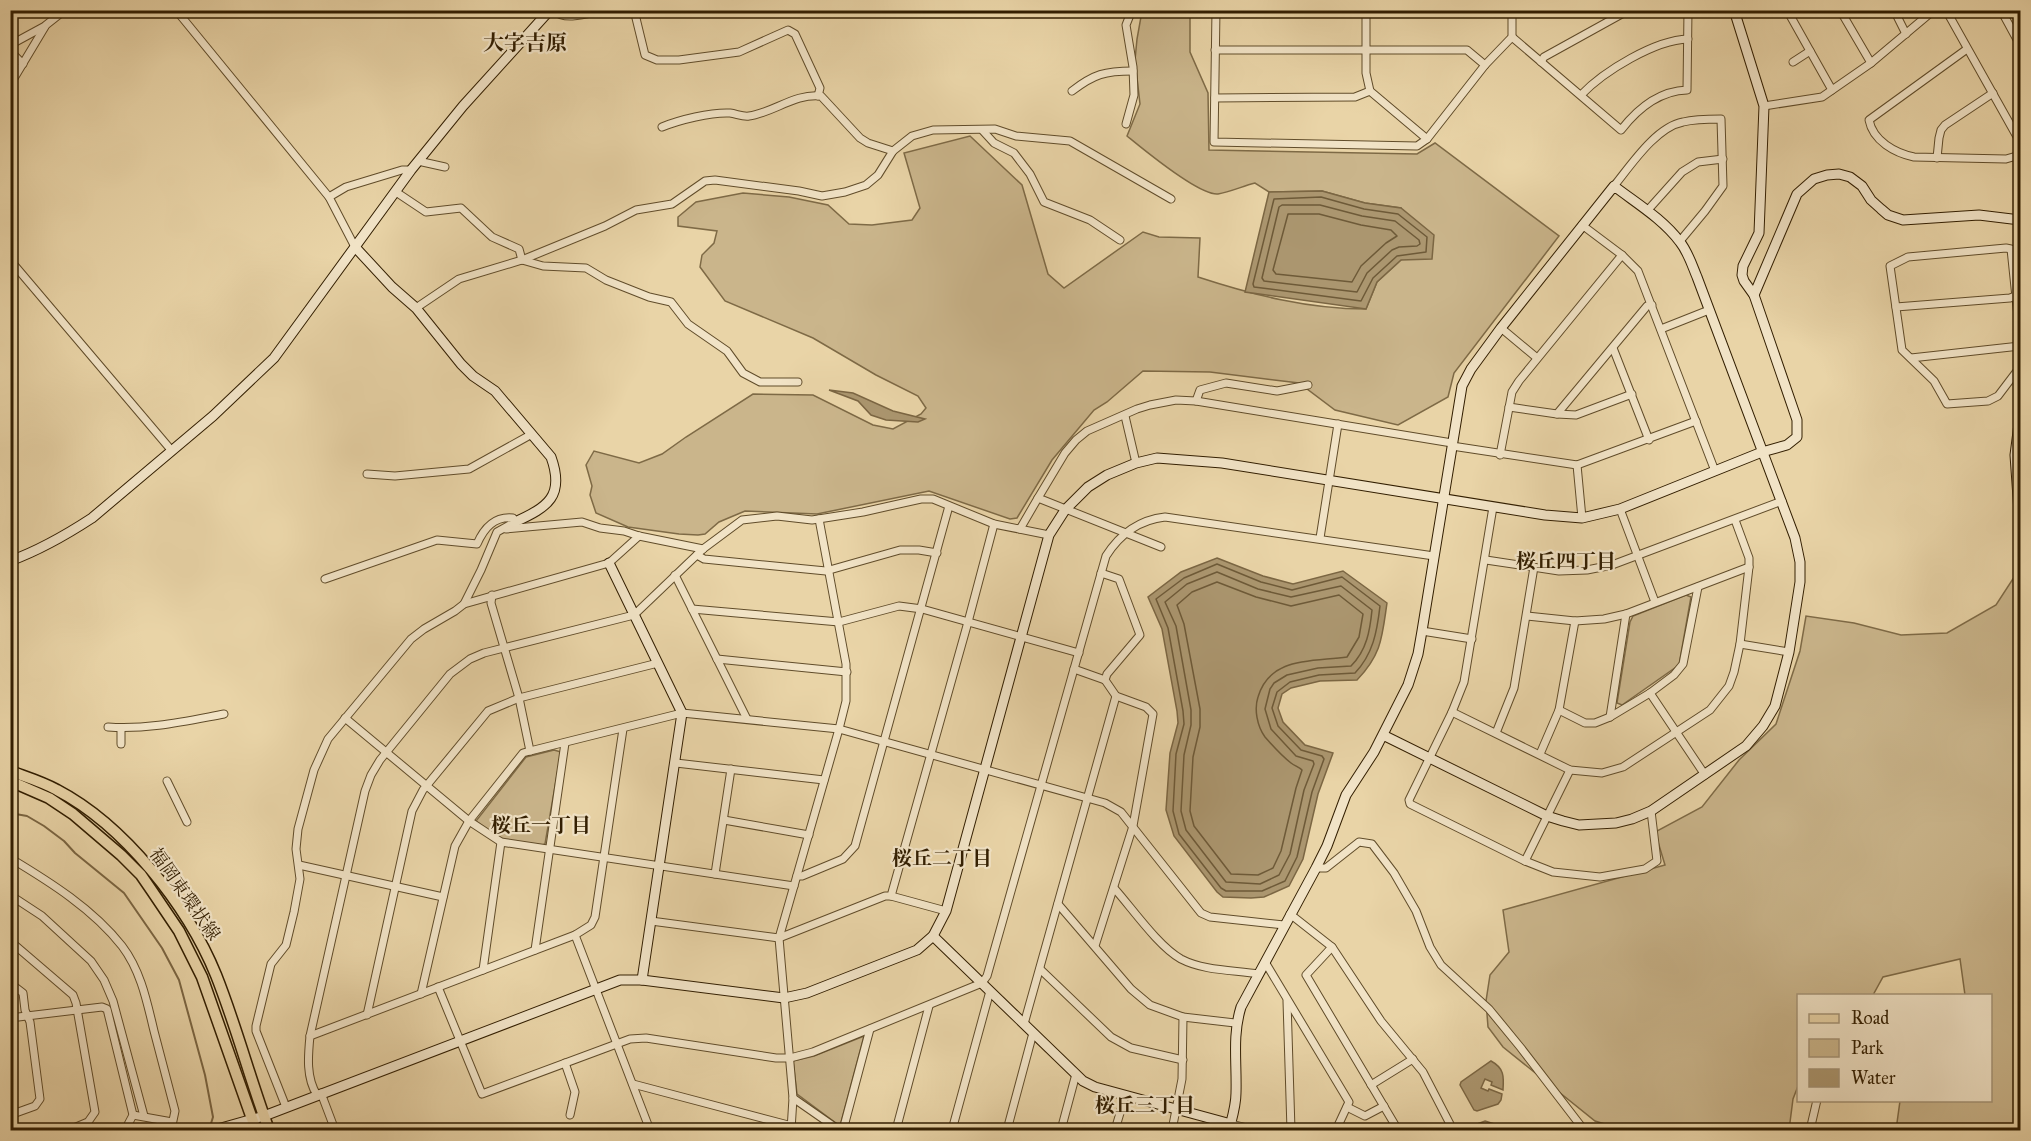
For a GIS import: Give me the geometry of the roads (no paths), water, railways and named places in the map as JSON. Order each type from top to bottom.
[{"type":"main road","name":"福岡東環状線","points":[[10,771],[57,789],[82,806],[132,847],[163,884],[195,934],[216,975],[269,1131]]},
{"type":"main road","name":"福岡東環状線","points":[[10,781],[49,798],[74,814],[141,875],[192,954],[218,1018],[254,1125]]},
{"type":"street","points":[[10,45],[46,25],[65,10]]},
{"type":"street","points":[[176,10],[329,197],[354,247],[392,287],[416,308],[461,364],[473,376],[495,391],[551,457],[556,470],[553,496],[548,504],[539,511],[497,532],[464,604]]},
{"type":"street","points":[[10,561],[35,552],[71,532],[106,506],[213,416],[274,358],[418,161],[463,106],[551,10],[558,15],[573,16],[604,10]]},
{"type":"street","points":[[634,10],[645,55],[657,60],[678,60],[739,52],[788,30],[795,34],[820,88],[818,96]]},
{"type":"street","points":[[1126,123],[1134,95],[1126,25],[1132,10]]},
{"type":"street","points":[[1216,10],[1214,142],[1417,146],[1427,139],[1485,65],[1512,37],[1512,10]]},
{"type":"street","points":[[1366,10],[1366,73],[1370,91],[1427,139]]},
{"type":"street","points":[[1541,62],[1544,57],[1629,10]]},
{"type":"street","points":[[1512,37],[1622,130],[1644,105],[1677,90],[1687,90],[1688,10]]},
{"type":"street","points":[[214,1131],[232,1125],[254,1125],[264,1116],[286,1107],[620,980],[642,980],[784,998],[807,993],[917,950],[933,936],[946,911],[1049,535],[1065,510],[1088,487],[1107,475],[1157,458],[1180,458],[1329,479],[1545,515],[1582,518],[1620,509],[1762,452],[1787,445],[1797,437],[1797,420],[1754,295],[1742,275],[1743,266],[1759,233],[1764,106],[1734,10]]},
{"type":"street","points":[[1787,10],[1832,90]]},
{"type":"street","points":[[1840,10],[1871,63]]},
{"type":"street","points":[[1894,10],[1906,34]]},
{"type":"street","points":[[1764,106],[1822,97],[1871,63],[1934,10]]},
{"type":"street","points":[[1946,10],[2020,142]]},
{"type":"street","points":[[2001,10],[2020,45]]},
{"type":"street","points":[[10,85],[46,25]]},
{"type":"street","points":[[1581,95],[1596,80],[1657,45],[1688,39]]},
{"type":"street","points":[[1967,49],[1869,120],[1870,127],[1887,146],[1901,154],[1914,157],[2006,159],[2020,155]]},
{"type":"street","points":[[1215,50],[1467,50],[1485,65]]},
{"type":"street","points":[[10,51],[23,64]]},
{"type":"street","points":[[1793,62],[1810,51]]},
{"type":"street","points":[[1071,91],[1087,79],[1103,72],[1133,71]]},
{"type":"street","points":[[1215,98],[1355,97],[1370,91]]},
{"type":"street","points":[[1937,158],[1941,130],[1945,125],[1993,93]]},
{"type":"street","points":[[662,127],[695,118],[729,113],[748,117],[802,98],[821,96],[860,138],[892,151]]},
{"type":"street","points":[[1230,1127],[1236,1096],[1235,1023],[1241,1007],[1328,846],[1346,795],[1374,753],[1408,685],[1418,654],[1462,386],[1471,369],[1501,328],[1582,225],[1658,135],[1681,122],[1721,119],[1723,186],[1680,241]]},
{"type":"street","points":[[416,308],[459,279],[522,260],[605,226],[636,210],[672,204],[705,181],[715,180],[822,196],[866,185],[878,175],[892,151],[912,136],[933,130],[983,131],[995,129],[1016,136],[1070,141],[1171,199]]},
{"type":"street","points":[[983,131],[994,142],[1014,153],[1030,174],[1044,202],[1090,220],[1120,240]]},
{"type":"street","points":[[1647,211],[1682,171],[1698,162],[1723,159]]},
{"type":"street","points":[[418,161],[445,167]]},
{"type":"street","points":[[329,197],[346,187],[402,170],[411,170]]},
{"type":"street","points":[[1754,295],[1797,194],[1814,179],[1827,175],[1839,174],[1850,177],[1862,186],[1871,200],[1888,215],[1903,220],[1979,215],[2020,220]]},
{"type":"street","points":[[1383,735],[1547,816],[1579,825],[1597,825],[1632,819],[1651,811],[1706,775],[1746,746],[1763,726],[1775,706],[1789,652],[1800,582],[1800,562],[1796,538],[1692,264],[1680,241],[1647,211],[1614,186]]},
{"type":"street","points":[[396,192],[426,212],[461,208],[492,237],[519,249],[522,260]]},
{"type":"street","points":[[1582,225],[1622,255],[1638,271],[1715,471]]},
{"type":"street","points":[[2020,330],[2018,295],[2011,249],[1908,257],[1890,266],[1902,350],[1934,381],[1947,404],[1988,401],[1998,396],[2020,367]]},
{"type":"street","points":[[1500,454],[1512,392],[1622,255]]},
{"type":"street","points":[[10,260],[172,451]]},
{"type":"street","points":[[522,260],[543,266],[586,268],[606,280],[649,297],[671,302],[688,324],[727,351],[742,374],[760,382],[798,382]]},
{"type":"street","points":[[1896,307],[2010,298],[2018,295]]},
{"type":"street","points":[[1557,414],[1647,306],[1652,305]]},
{"type":"street","points":[[1661,329],[1708,310]]},
{"type":"street","points":[[1501,328],[1537,358]]},
{"type":"street","points":[[1911,358],[2020,346]]},
{"type":"street","points":[[1613,348],[1649,440]]},
{"type":"street","points":[[1196,401],[1200,390],[1226,383],[1277,390],[1308,385]]},
{"type":"street","points":[[1509,407],[1576,415],[1632,394]]},
{"type":"street","points":[[1020,529],[1065,453],[1076,440],[1087,431],[1137,409],[1176,400],[1196,401],[1338,424],[1500,454],[1577,465],[1696,422]]},
{"type":"street","points":[[1125,416],[1136,464]]},
{"type":"street","points":[[2020,417],[2018,454],[2020,526]]},
{"type":"street","points":[[1320,538],[1338,424]]},
{"type":"street","points":[[367,474],[395,476],[469,469],[532,434]]},
{"type":"street","points":[[1577,465],[1582,518]]},
{"type":"street","points":[[1038,498],[1161,547]]},
{"type":"street","points":[[335,1131],[310,1076],[308,1063],[310,1036],[365,791],[371,775],[386,753],[450,674],[470,659],[504,647],[634,615],[703,549],[742,520],[777,516],[812,520],[921,499],[933,499],[994,524],[1049,535]]},
{"type":"street","points":[[1486,560],[1559,571],[1587,570],[1638,557],[1782,501]]},
{"type":"street","points":[[797,876],[843,859],[855,846],[949,506]]},
{"type":"street","points":[[1493,507],[1464,682],[1409,800],[1410,804],[1525,861],[1553,872],[1600,877],[1645,868],[1657,861],[1651,811]]},
{"type":"street","points":[[1620,509],[1655,602]]},
{"type":"street","points":[[325,579],[437,540],[477,544],[483,530],[489,524],[506,517],[513,518],[515,522]]},
{"type":"street","points":[[438,987],[482,1094],[630,1039],[646,1038],[776,1058],[790,1058],[813,1052],[929,1006],[982,983],[987,976],[1106,556],[1113,544],[1125,533],[1140,523],[1165,517],[1434,556]]},
{"type":"street","points":[[633,1084],[792,1128],[793,1098],[779,938],[846,701],[847,672],[819,519]]},
{"type":"street","points":[[1452,712],[1570,770],[1602,773],[1623,767],[1710,711],[1729,686],[1740,644],[1749,558],[1735,520]]},
{"type":"street","points":[[502,530],[582,522],[600,528],[624,531],[703,549]]},
{"type":"street","points":[[891,896],[994,524]]},
{"type":"street","points":[[286,1107],[256,1026],[271,964],[286,945],[299,888],[296,849],[298,828],[314,770],[328,739],[411,639],[424,629],[464,604],[609,563],[639,536]]},
{"type":"street","points":[[697,555],[704,559],[829,571],[900,550],[936,553]]},
{"type":"street","points":[[609,563],[682,713],[642,980]]},
{"type":"street","points":[[1496,733],[1514,688],[1534,567]]},
{"type":"street","points":[[1527,616],[1575,621],[1604,619],[1626,614],[1749,567]]},
{"type":"street","points":[[1101,573],[1119,579],[1140,635],[1107,674],[1105,680]]},
{"type":"street","points":[[675,575],[747,719]]},
{"type":"street","points":[[1559,710],[1585,723],[1595,723],[1610,717],[1650,693],[1674,675],[1683,664],[1698,587]]},
{"type":"street","points":[[492,595],[491,603],[519,699],[530,751]]},
{"type":"street","points":[[692,609],[839,622],[899,606],[922,609],[1078,653]]},
{"type":"street","points":[[1610,717],[1626,614]]},
{"type":"street","points":[[1540,754],[1559,710],[1575,621]]},
{"type":"street","points":[[1422,631],[1472,639]]},
{"type":"street","points":[[1740,644],[1789,652]]},
{"type":"street","points":[[717,659],[847,672]]},
{"type":"street","points":[[367,1015],[412,811],[427,786],[488,711],[519,699],[658,663]]},
{"type":"street","points":[[1074,669],[1105,680],[1116,696],[1146,707],[1153,714],[1133,826],[1095,945]]},
{"type":"street","points":[[1650,693],[1706,775]]},
{"type":"street","points":[[1024,1024],[1116,696]]},
{"type":"street","points":[[421,994],[455,846],[470,821],[523,753],[682,713],[839,729],[1105,803],[1121,812],[1201,913],[1210,917],[1284,925]]},
{"type":"street","points":[[108,727],[151,726],[224,714]]},
{"type":"street","points":[[345,718],[470,821],[501,842],[794,886]]},
{"type":"street","points":[[121,744],[122,728]]},
{"type":"street","points":[[310,1036],[575,935],[591,925],[595,918],[623,729]]},
{"type":"street","points":[[535,950],[565,743]]},
{"type":"street","points":[[676,763],[825,780]]},
{"type":"street","points":[[715,874],[732,769]]},
{"type":"street","points":[[1525,861],[1570,770]]},
{"type":"street","points":[[167,781],[187,822]]},
{"type":"street","points":[[724,820],[809,835]]},
{"type":"street","points":[[483,970],[501,842]]},
{"type":"street","points":[[1316,868],[1326,868],[1359,842],[1372,844],[1411,901],[1430,947],[1441,965],[1489,1010],[1584,1131]]},
{"type":"street","points":[[10,858],[46,879],[91,915],[122,946],[134,966],[143,988],[175,1111],[171,1131]]},
{"type":"street","points":[[299,865],[443,897]]},
{"type":"street","points":[[1114,888],[1168,950],[1182,959],[1202,966],[1259,974]]},
{"type":"street","points":[[10,895],[42,916],[91,961],[104,980],[113,1001],[144,1116]]},
{"type":"street","points":[[651,921],[779,938],[885,896],[946,911]]},
{"type":"street","points":[[1058,904],[1131,988],[1150,1005],[1183,1017],[1235,1023]]},
{"type":"street","points":[[1290,914],[1332,947],[1381,1021],[1423,1072],[1450,1124]]},
{"type":"street","points":[[575,935],[650,1131]]},
{"type":"street","points":[[933,936],[1076,1074],[1095,1088],[1177,1109],[1230,1127],[1254,1131]]},
{"type":"street","points":[[10,940],[73,995],[78,1010],[95,1112],[88,1122],[69,1131]]},
{"type":"street","points":[[1332,947],[1306,975],[1398,1131]]},
{"type":"street","points":[[1265,962],[1348,1102],[1336,1131]]},
{"type":"street","points":[[1040,969],[1111,1037],[1131,1048],[1183,1060]]},
{"type":"street","points":[[10,983],[23,993],[30,1022],[40,1099],[35,1106],[10,1114]]},
{"type":"street","points":[[952,1131],[990,991]]},
{"type":"street","points":[[1287,998],[1291,1131]]},
{"type":"street","points":[[896,1131],[929,1006]]},
{"type":"street","points":[[10,1018],[102,1007],[107,1009],[133,1115],[125,1131]]},
{"type":"street","points":[[1172,1131],[1183,1060],[1183,1017]]},
{"type":"street","points":[[793,1098],[841,1131],[870,1029]]},
{"type":"street","points":[[1007,1131],[1033,1033]]},
{"type":"street","points":[[1371,1085],[1413,1059]]},
{"type":"street","points":[[565,1064],[575,1092],[570,1115]]},
{"type":"street","points":[[1061,1131],[1076,1074]]},
{"type":"street","points":[[1115,1131],[1125,1096]]},
{"type":"street","points":[[1810,1131],[1817,1102]]},
{"type":"street","points":[[1347,1107],[1365,1116],[1384,1106]]},
{"type":"street","points":[[133,1115],[172,1122]]},
{"type":"water","points":[[1322,191],[1365,203],[1401,208],[1434,235],[1432,259],[1401,260],[1377,282],[1366,309],[1245,292],[1269,192]]},
{"type":"water","points":[[829,390],[853,393],[893,411],[925,419],[918,422],[886,420],[871,415],[858,401]]},
{"type":"water","points":[[1217,558],[1263,576],[1293,584],[1343,571],[1387,603],[1380,644],[1372,662],[1357,680],[1320,681],[1291,688],[1282,694],[1278,708],[1283,722],[1305,745],[1333,753],[1318,794],[1303,859],[1289,886],[1264,897],[1223,897],[1217,892],[1174,836],[1166,810],[1170,753],[1178,723],[1177,711],[1162,629],[1148,597],[1181,572]]},
{"type":"water","points":[[1491,1061],[1502,1073],[1503,1090],[1491,1085],[1492,1082],[1485,1079],[1481,1088],[1502,1094],[1501,1100],[1498,1104],[1477,1111],[1474,1110],[1460,1085]]},
{"type":"waterway","points":[[10,813],[27,816],[44,826],[124,893],[162,948],[179,980],[205,1075],[213,1117],[209,1130]]},
{"type":"district","name":"大字吉原","points":[[525,43]]},
{"type":"district","name":"桜丘四丁目","points":[[1566,561]]},
{"type":"district","name":"桜丘一丁目","points":[[541,825]]},
{"type":"district","name":"桜丘二丁目","points":[[942,858]]},
{"type":"district","name":"桜丘三丁目","points":[[1145,1105]]}]
